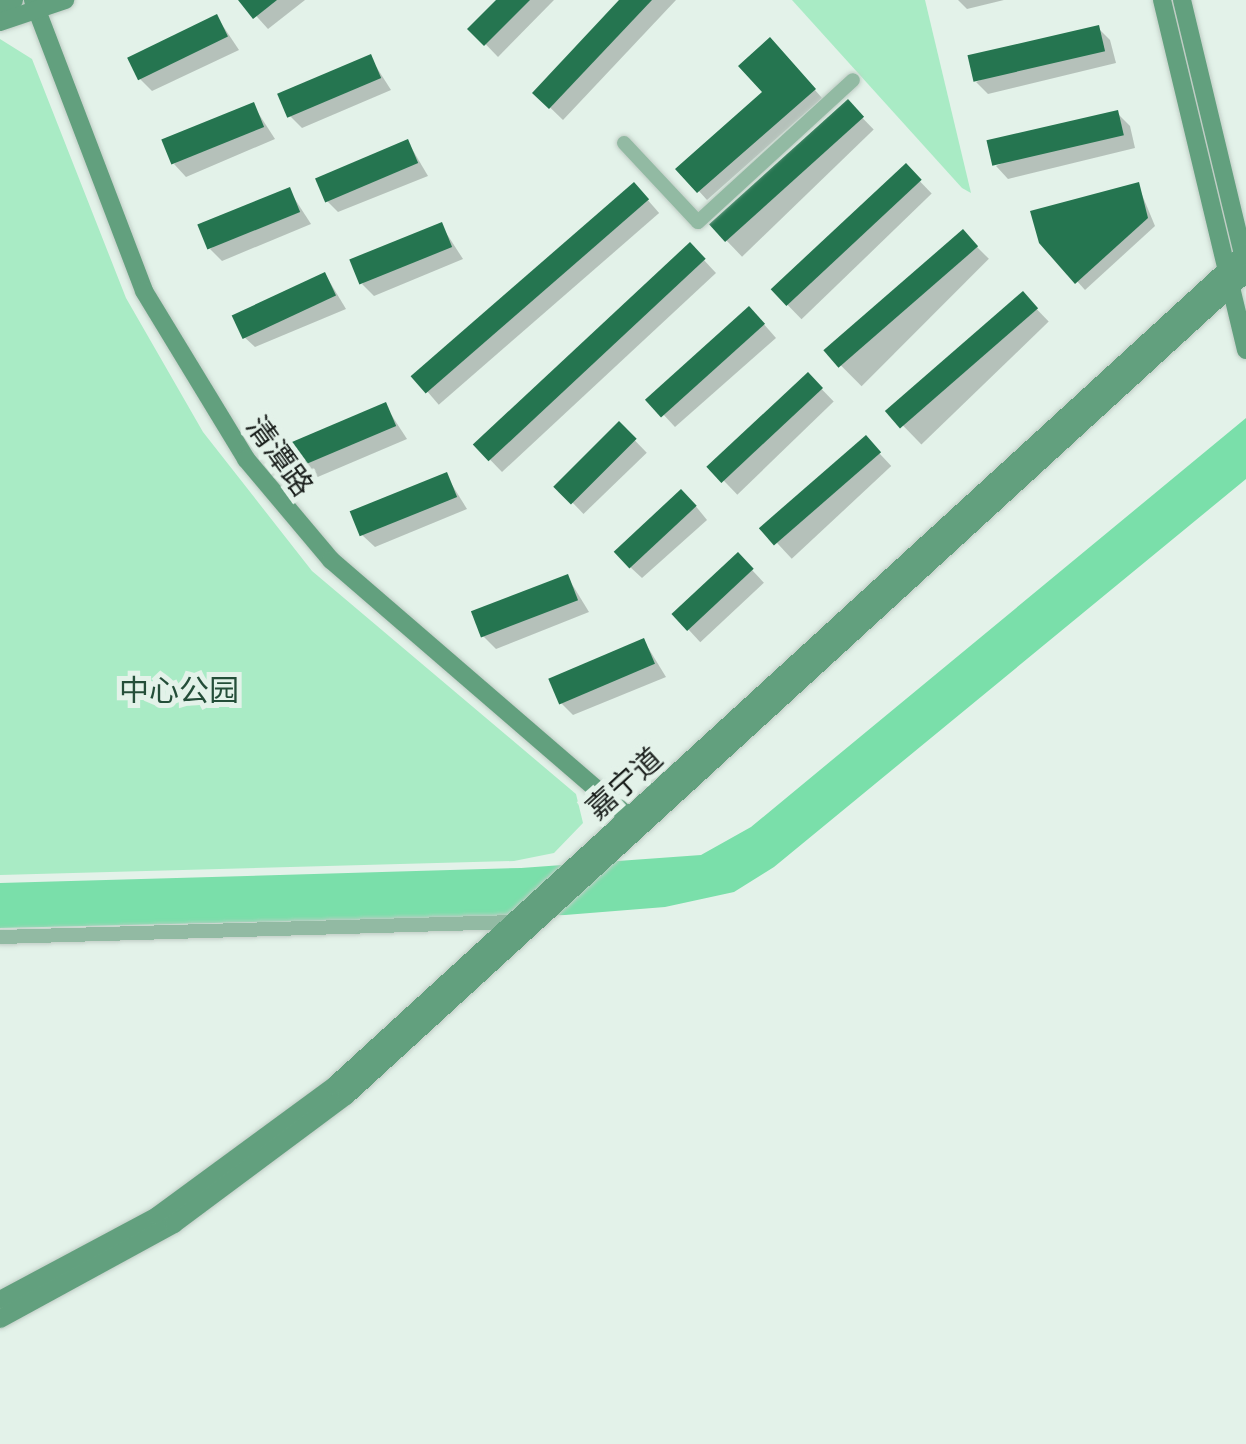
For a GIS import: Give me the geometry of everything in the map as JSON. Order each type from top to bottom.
[{"type":"main road","points":[[0,5],[14,0]]},
{"type":"main road","points":[[0,22],[35,5],[65,0]]},
{"type":"main road","points":[[1162,0],[1246,350]]},
{"type":"main road","points":[[1182,0],[1245,262]]},
{"type":"main road","name":"清潭路","points":[[35,5],[144,291],[246,459],[331,560],[635,823]]},
{"type":"main road","name":"嘉宁道","points":[[0,1300],[95,1254],[233,1166],[358,1066],[588,852],[635,823],[1245,262]]},
{"type":"main road","name":"嘉宁道","points":[[0,1319],[128,1252],[276,1153],[614,855],[635,823]]},
{"type":"street","points":[[624,143],[698,222],[853,80]]},
{"type":"street","points":[[0,938],[515,922]]},
{"type":"green space","points":[[792,0],[925,0],[971,193],[962,188]]},
{"type":"green space","name":"中心公园","points":[[0,39],[32,59],[126,298],[203,432],[312,571],[576,794],[583,823],[554,853],[514,861],[0,875]]},
{"type":"shaded area","points":[[1246,418],[1246,479],[774,867],[734,892],[665,907],[565,915],[0,928],[0,883],[521,868],[701,855],[751,827]]},
{"type":"building","points":[[238,0],[277,0],[253,19]]},
{"type":"building","points":[[496,0],[530,0],[484,46],[467,29]]},
{"type":"building","points":[[619,0],[652,0],[549,109],[532,93]]},
{"type":"building","points":[[217,14],[228,36],[138,80],[127,58]]},
{"type":"building","points":[[1099,25],[1105,51],[974,82],[967,55]]},
{"type":"building","points":[[770,37],[816,89],[697,193],[675,169],[762,92],[738,66]]},
{"type":"building","points":[[371,54],[381,78],[287,118],[277,94]]},
{"type":"building","points":[[848,99],[864,117],[725,242],[709,224]]},
{"type":"building","points":[[254,102],[264,127],[171,164],[161,139]]},
{"type":"building","points":[[1118,110],[1124,135],[992,166],[986,140]]},
{"type":"building","points":[[408,139],[418,163],[325,202],[315,178]]},
{"type":"building","points":[[906,163],[922,180],[786,306],[771,289]]},
{"type":"building","points":[[634,182],[649,199],[426,394],[411,376]]},
{"type":"building","points":[[1139,182],[1148,218],[1075,284],[1039,243],[1030,211]]},
{"type":"building","points":[[290,187],[300,212],[207,249],[197,224]]},
{"type":"building","points":[[442,222],[452,247],[359,284],[349,259]]},
{"type":"building","points":[[963,229],[978,246],[838,368],[823,350]]},
{"type":"building","points":[[690,242],[706,259],[488,461],[473,445]]},
{"type":"building","points":[[325,272],[336,296],[243,339],[232,316]]},
{"type":"building","points":[[1023,291],[1038,308],[900,428],[885,411]]},
{"type":"building","points":[[749,306],[765,324],[661,418],[645,400]]},
{"type":"building","points":[[808,372],[823,388],[721,483],[706,467]]},
{"type":"building","points":[[386,402],[396,426],[299,467],[288,443]]},
{"type":"building","points":[[619,421],[637,439],[571,504],[553,487]]},
{"type":"building","points":[[866,435],[881,452],[774,546],[759,528]]},
{"type":"building","points":[[447,472],[457,497],[360,536],[350,511]]},
{"type":"building","points":[[681,489],[697,506],[629,569],[614,552]]},
{"type":"building","points":[[738,552],[754,569],[687,631],[671,614]]},
{"type":"building","points":[[568,574],[578,600],[481,637],[471,611]]},
{"type":"building","points":[[644,638],[655,664],[559,704],[548,679]]}]
